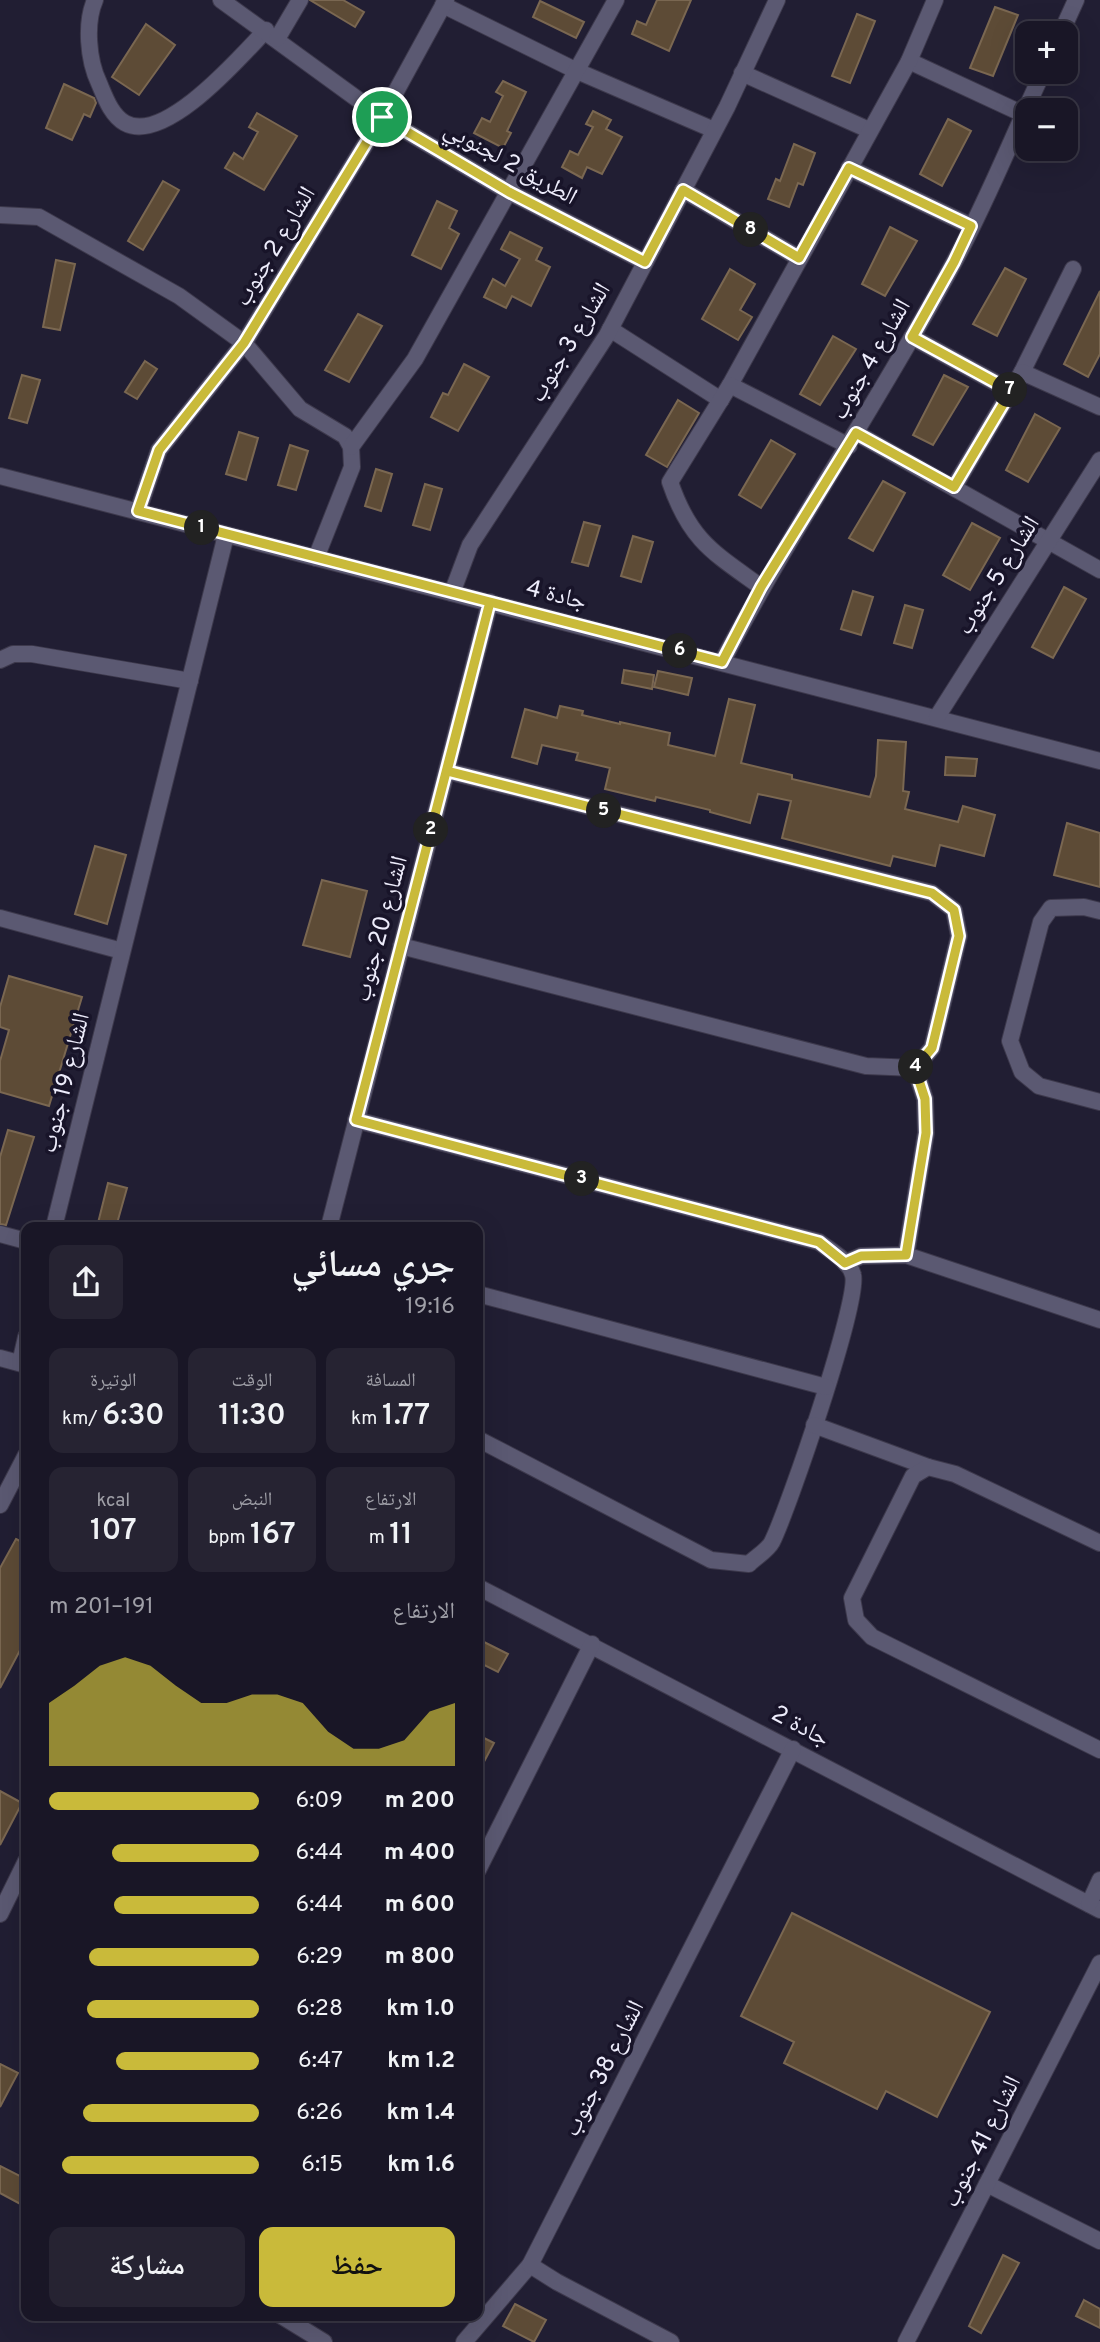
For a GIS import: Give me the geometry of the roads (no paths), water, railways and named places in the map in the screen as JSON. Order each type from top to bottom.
[{"type":"street","points":[[95,0],[89,12],[94,72],[112,111],[124,123],[136,126],[159,122],[208,90],[271,35],[300,0]]},
{"type":"street","name":"الطريق 2 لجنوبي","points":[[221,0],[382,117],[509,192],[645,262]]},
{"type":"street","points":[[351,447],[415,359],[616,0]]},
{"type":"street","name":"الشارع 3 جنوب","points":[[452,593],[470,545],[610,329],[714,130],[777,0]]},
{"type":"street","points":[[761,587],[702,544],[678,507],[670,482],[730,385],[909,61],[935,0]]},
{"type":"street","points":[[1066,21],[1076,0]]},
{"type":"street","points":[[444,3],[577,71],[714,130]]},
{"type":"street","name":"الشارع 2 جنوب","points":[[138,511],[159,450],[244,343],[382,117],[444,3]]},
{"type":"street","points":[[909,61],[1015,110]]},
{"type":"street","points":[[742,74],[869,130]]},
{"type":"street","name":"الشارع 4 جنوب","points":[[722,662],[761,587],[853,440],[954,262],[1015,131]]},
{"type":"street","points":[[849,168],[971,226]]},
{"type":"street","points":[[683,190],[799,258]]},
{"type":"street","points":[[0,215],[39,218],[178,296],[244,343],[300,409],[345,436],[351,447],[352,467],[316,558]]},
{"type":"street","points":[[954,487],[1022,372],[1073,269]]},
{"type":"street","points":[[610,329],[721,400]]},
{"type":"street","points":[[912,337],[1011,391]]},
{"type":"street","points":[[1022,372],[1100,407]]},
{"type":"street","points":[[730,385],[954,487],[1100,570]]},
{"type":"street","name":"الشارع 5 جنوب","points":[[937,717],[1100,460]]},
{"type":"street","name":"جادة 4","points":[[0,476],[1100,761]]},
{"type":"street","name":"الشارع 19 جنوب","points":[[55,1222],[226,535]]},
{"type":"street","name":"الشارع 20 جنوب","points":[[330,1222],[490,602]]},
{"type":"street","points":[[0,660],[13,654],[32,654],[190,681]]},
{"type":"street","points":[[447,771],[932,893],[954,910],[959,936],[932,1048],[915,1068]]},
{"type":"street","points":[[1100,911],[1084,907],[1051,908],[1041,922],[1010,1041],[1022,1072],[1039,1086],[1100,1102]]},
{"type":"street","points":[[0,918],[122,951]]},
{"type":"street","points":[[401,946],[866,1066],[915,1068]]},
{"type":"street","points":[[906,1255],[926,1133],[925,1099],[915,1068]]},
{"type":"street","points":[[356,1120],[819,1242],[845,1263],[853,1274],[852,1304],[814,1425],[771,1545],[748,1564],[712,1560],[483,1442]]},
{"type":"street","points":[[0,1234],[21,1240]]},
{"type":"street","points":[[845,1263],[861,1256],[906,1255],[1100,1320]]},
{"type":"street","points":[[483,1295],[826,1387]]},
{"type":"street","points":[[0,1358],[21,1363]]},
{"type":"street","points":[[814,1425],[955,1474],[1100,1543]]},
{"type":"street","points":[[0,1506],[21,1465]]},
{"type":"street","points":[[928,1466],[913,1476],[852,1598],[856,1620],[872,1637],[1100,1750]]},
{"type":"street","name":"جادة 2","points":[[483,1590],[1094,1907]]},
{"type":"street","points":[[483,1860],[592,1644]]},
{"type":"street","name":"الشارع 38 جنوب","points":[[483,2320],[530,2265],[793,1749]]},
{"type":"street","points":[[0,1914],[21,1871]]},
{"type":"street","points":[[1094,1907],[1100,1880]]},
{"type":"street","name":"الشارع 41 جنوب","points":[[906,2342],[1100,1963]]},
{"type":"street","points":[[987,2183],[1100,2241]]},
{"type":"street","points":[[530,2265],[671,2342]]},
{"type":"street","points":[[290,2321],[324,2342]]},
{"type":"street","name":"الشارع 38 جنوب","points":[[464,2342],[482,2321]]}]
